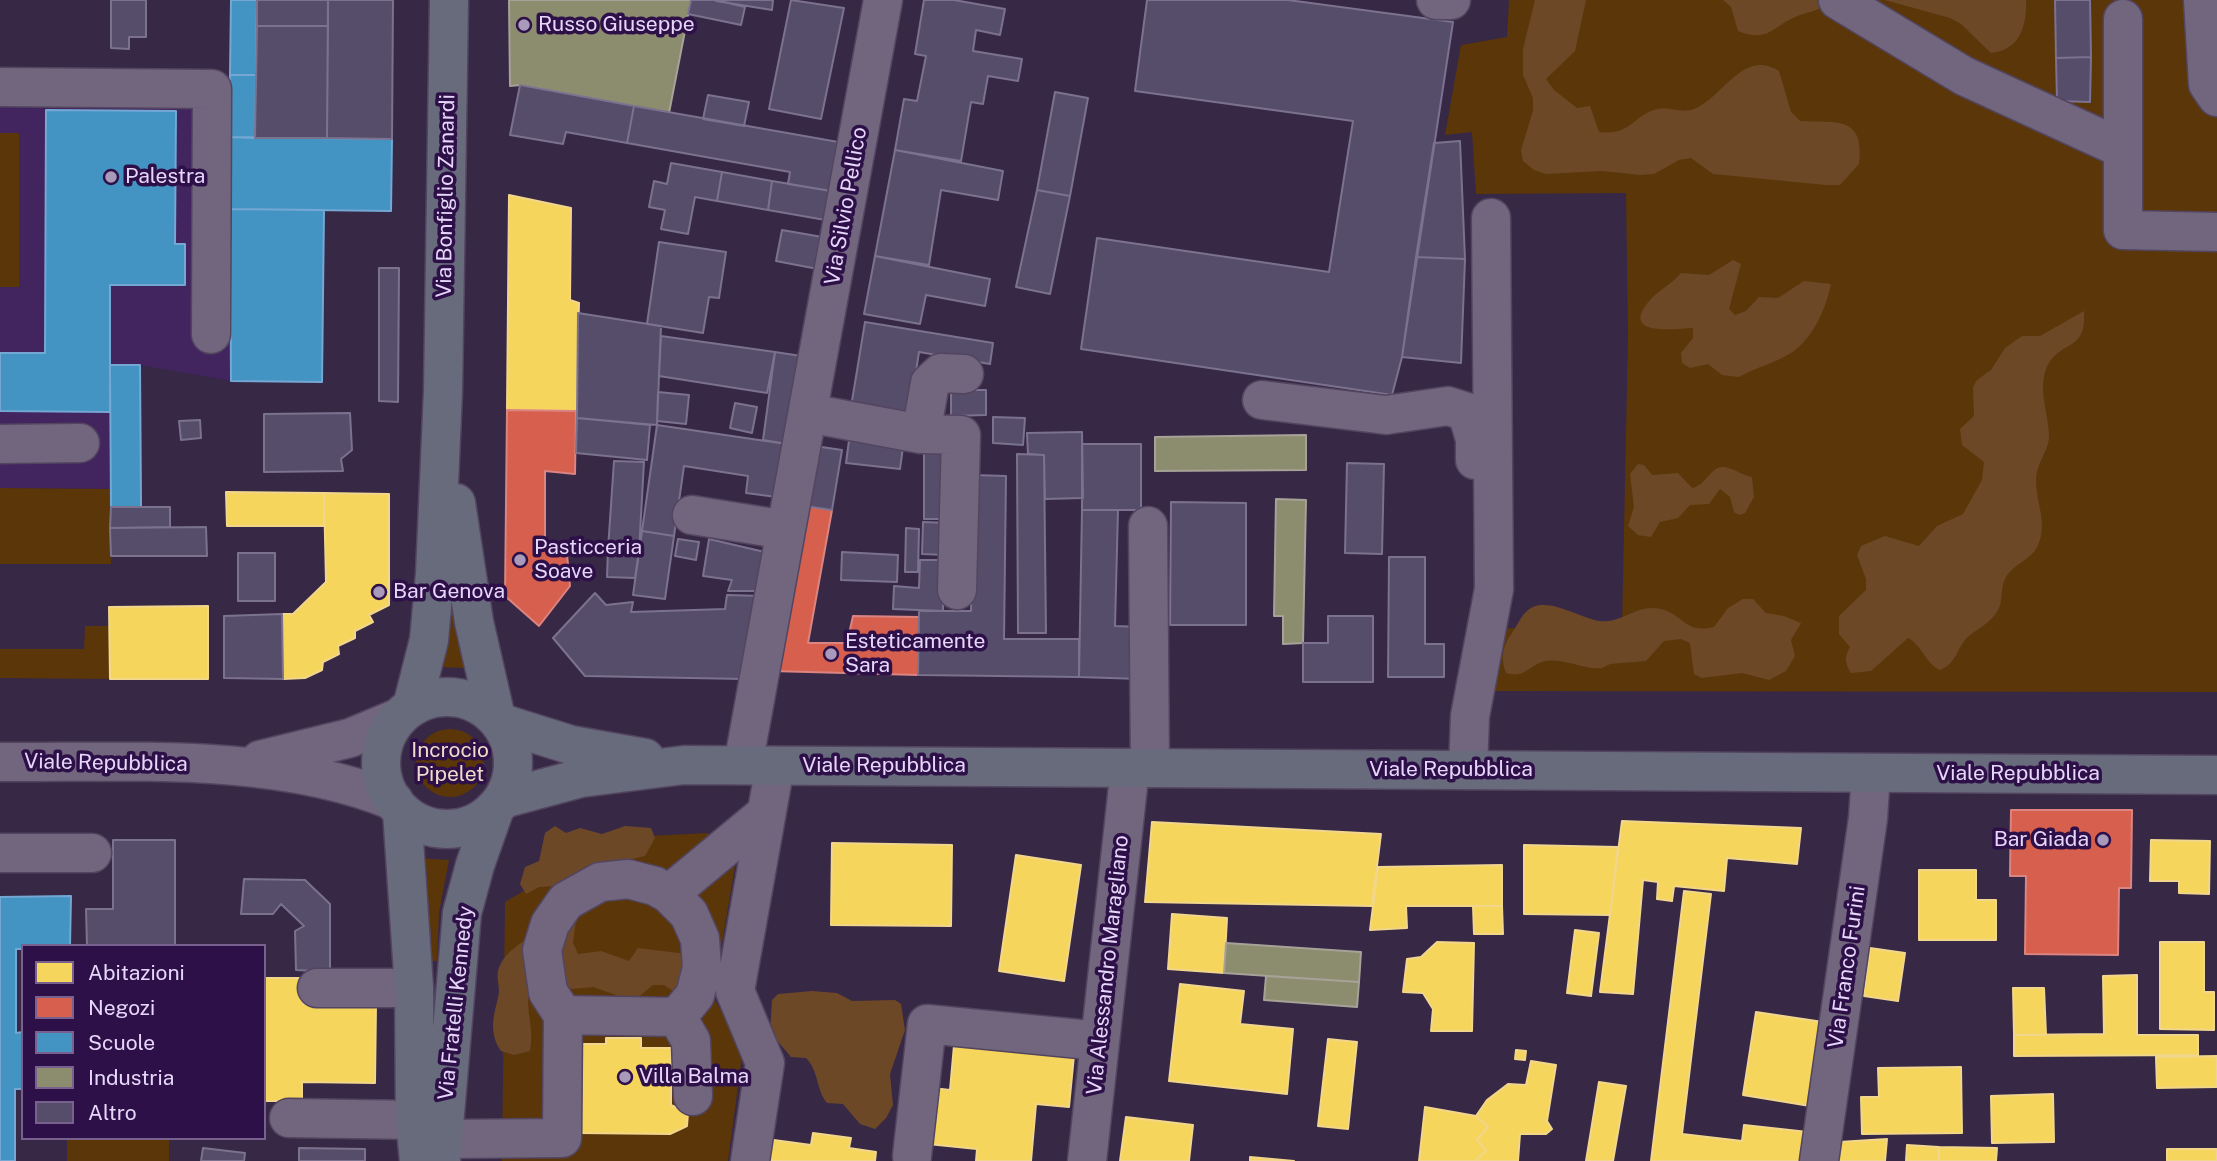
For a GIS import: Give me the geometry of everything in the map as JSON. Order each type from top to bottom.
[{"type":"main road","name":"Via Bonfiglio Zanardi","points":[[398,806],[382,772],[382,752],[388,734],[405,712],[432,611],[443,391],[449,0]]},
{"type":"main road","name":"Via Bonfiglio Zanardi","points":[[443,391],[474,622],[499,720],[514,758],[512,777],[499,804]]},
{"type":"main road","points":[[405,712],[433,698],[456,696],[478,703],[499,720]]},
{"type":"main road","name":"Viale Repubblica","points":[[499,720],[572,744],[684,765]]},
{"type":"main road","name":"Viale Repubblica","points":[[499,804],[581,778],[684,765],[2217,775]]},
{"type":"main road","points":[[398,806],[419,823],[439,828],[460,828],[480,821],[499,804]]},
{"type":"main road","name":"Via Fratelli Kennedy","points":[[430,1145],[462,913],[475,865],[499,804]]},
{"type":"main road","name":"Via Fratelli Kennedy","points":[[398,806],[430,1145]]},
{"type":"street","name":"Via Silvio Pellico","points":[[750,1161],[765,1063],[735,991],[764,815],[759,766],[786,530],[884,0]]},
{"type":"street","points":[[1436,0],[1451,0]]},
{"type":"street","points":[[2203,0],[2208,84],[2217,97]]},
{"type":"street","points":[[1844,1],[1964,76],[2123,149]]},
{"type":"street","points":[[2123,19],[2123,230],[2217,232]]},
{"type":"street","points":[[0,87],[212,89],[211,334]]},
{"type":"street","points":[[1468,770],[1470,716],[1494,589],[1491,218]]},
{"type":"street","points":[[921,434],[930,383],[941,373],[964,374]]},
{"type":"street","points":[[1262,400],[1386,415],[1448,406],[1467,412],[1475,439],[1473,607],[1483,646]]},
{"type":"street","points":[[808,413],[921,434],[966,435],[957,590]]},
{"type":"street","points":[[0,444],[80,443]]},
{"type":"street","points":[[692,515],[786,530]]},
{"type":"street","name":"Via Alessandro Maragliano","points":[[1087,1161],[1100,1041],[1140,768],[1148,526]]},
{"type":"street","name":"Viale Repubblica","points":[[213,765],[294,754],[350,738],[405,712]]},
{"type":"street","name":"Viale Repubblica","points":[[0,762],[213,765],[329,780],[398,806]]},
{"type":"street","name":"Via Franco Furini","points":[[1819,1161],[1868,818],[1871,773]]},
{"type":"street","points":[[669,894],[764,815]]},
{"type":"street","points":[[0,853],[92,853]]},
{"type":"street","points":[[289,1118],[430,1145],[562,1138],[563,1015],[548,992],[542,950],[550,924],[566,901],[600,882],[628,879],[655,886],[669,894],[689,914],[700,939],[702,968],[695,995],[677,1017]]},
{"type":"street","points":[[317,988],[414,988]]},
{"type":"street","points":[[563,1015],[677,1017]]},
{"type":"street","points":[[677,1017],[691,1041],[693,1096]]},
{"type":"street","points":[[912,1156],[927,1024],[1100,1041]]},
{"type":"shaded area","points":[[1535,0],[1586,0],[1575,51],[1546,79],[1554,90],[1577,108],[1590,106],[1599,132],[1618,131],[1657,109],[1694,109],[1744,70],[1766,66],[1779,71],[1791,112],[1800,121],[1836,123],[1852,129],[1860,148],[1859,164],[1840,185],[1713,174],[1691,158],[1679,160],[1654,174],[1602,171],[1546,174],[1534,170],[1523,161],[1521,150],[1533,111],[1533,98],[1523,75],[1523,49]]},
{"type":"shaded area","points":[[1723,0],[1830,0],[1818,9],[1795,17],[1769,32],[1756,35],[1738,31],[1731,7]]},
{"type":"shaded area","points":[[1885,0],[2026,0],[2026,10],[2023,27],[2015,42],[2001,51],[1991,53],[1961,24],[1950,18]]},
{"type":"shaded area","points":[[230,75],[231,381],[140,365],[110,365],[110,489],[0,488],[0,76]]},
{"type":"shaded area","points":[[1733,260],[1741,264],[1729,309],[1735,315],[1746,311],[1759,297],[1778,298],[1804,281],[1831,284],[1818,321],[1808,338],[1794,351],[1739,377],[1722,375],[1708,364],[1690,368],[1682,363],[1681,353],[1693,338],[1693,328],[1652,328],[1644,325],[1641,320],[1642,311],[1651,299],[1681,273],[1709,275]]},
{"type":"shaded area","points":[[2084,311],[2084,326],[2080,335],[2075,342],[2054,356],[2044,377],[2043,392],[2049,436],[2036,481],[2042,521],[2041,537],[2035,550],[2012,569],[2005,579],[2000,605],[1995,614],[1965,639],[1951,663],[1940,670],[1908,638],[1871,671],[1851,673],[1846,660],[1850,647],[1839,634],[1839,616],[1866,590],[1866,579],[1857,555],[1861,546],[1885,536],[1919,546],[1937,526],[1963,514],[1982,480],[1984,462],[1962,445],[1960,429],[1974,416],[1973,387],[1977,380],[1991,370],[2005,348],[2022,336],[2040,336]]},
{"type":"shaded area","points":[[1638,464],[1644,465],[1652,475],[1678,473],[1692,488],[1701,484],[1715,470],[1724,467],[1752,477],[1754,497],[1745,513],[1739,515],[1734,512],[1730,497],[1720,489],[1709,504],[1690,505],[1678,518],[1660,522],[1651,537],[1638,535],[1628,526],[1634,507],[1630,474]]},
{"type":"shaded area","points":[[1743,599],[1753,599],[1766,613],[1801,623],[1791,640],[1795,656],[1786,671],[1769,680],[1742,673],[1702,678],[1694,674],[1690,643],[1681,639],[1664,641],[1646,661],[1610,664],[1602,668],[1546,661],[1523,673],[1513,674],[1506,673],[1504,667],[1503,652],[1506,642],[1527,611],[1535,606],[1553,606],[1599,621],[1615,620],[1644,609],[1661,609],[1691,626],[1704,628],[1714,627],[1728,608]]},
{"type":"shaded area","points":[[555,826],[566,833],[580,828],[602,834],[625,826],[651,828],[655,838],[645,856],[577,872],[554,886],[539,887],[526,894],[520,884],[525,867],[539,861],[545,833]]},
{"type":"shaded area","points":[[566,918],[576,920],[573,943],[578,954],[601,951],[629,961],[638,948],[687,954],[682,984],[673,991],[664,985],[653,985],[637,998],[625,998],[593,987],[571,989],[550,980],[530,989],[528,996],[530,1051],[514,1055],[501,1051],[493,1025],[499,994],[498,971],[502,962],[517,946]]},
{"type":"shaded area","points":[[812,991],[837,993],[852,1001],[895,1000],[901,1004],[905,1030],[890,1074],[893,1105],[886,1118],[875,1129],[860,1124],[843,1104],[827,1103],[806,1058],[791,1057],[770,1032],[772,1000],[778,994]]},
{"type":"green space","points":[[1509,0],[2217,0],[2217,692],[1483,691],[1493,628],[1622,629],[1628,334],[1626,193],[1476,194],[1472,132],[1445,135],[1461,45],[1507,37]]},
{"type":"green space","points":[[0,133],[19,133],[19,287],[0,287]]},
{"type":"green space","points":[[0,488],[110,489],[111,564],[0,564]]},
{"type":"green space","points":[[453,590],[466,668],[433,667]]},
{"type":"green space","points":[[85,626],[110,626],[109,679],[0,678],[0,649],[84,649]]},
{"type":"green space","name":"Incrocio Pipelet","points":[[450,729],[463,732],[474,739],[481,750],[484,763],[481,776],[474,787],[463,794],[450,797],[437,794],[426,787],[419,776],[416,763],[419,750],[426,739],[437,732]]},
{"type":"green space","points":[[708,833],[719,852],[735,866],[713,997],[743,1048],[728,1161],[502,1161],[505,902],[569,864],[569,840]]},
{"type":"green space","points":[[417,858],[449,860],[439,912],[437,961],[426,961]]},
{"type":"green space","points":[[67,1140],[169,1140],[169,1161],[67,1161]]},
{"type":"building: Abitazioni","points":[[509,195],[571,208],[570,300],[579,303],[576,411],[507,410]]},
{"type":"building: Abitazioni","points":[[226,492],[324,493],[324,526],[227,526]]},
{"type":"building: Abitazioni","points":[[324,493],[389,494],[389,605],[369,615],[373,622],[355,631],[355,638],[338,646],[339,654],[323,662],[322,670],[305,678],[283,679],[282,614],[293,614],[326,582]]},
{"type":"building: Abitazioni","points":[[208,606],[208,679],[110,679],[109,607]]},
{"type":"building: Abitazioni","points":[[1622,821],[1801,828],[1797,864],[1727,858],[1724,891],[1674,886],[1672,901],[1657,899],[1658,882],[1643,880],[1633,994],[1600,992]]},
{"type":"building: Abitazioni","points":[[1152,822],[1381,834],[1372,906],[1145,902]]},
{"type":"building: Abitazioni","points":[[2151,840],[2210,841],[2209,894],[2179,893],[2179,881],[2150,881]]},
{"type":"building: Abitazioni","points":[[832,843],[952,845],[951,926],[831,925]]},
{"type":"building: Abitazioni","points":[[1524,845],[1618,847],[1610,915],[1524,914]]},
{"type":"building: Abitazioni","points":[[1016,855],[1081,865],[1064,981],[999,971]]},
{"type":"building: Abitazioni","points":[[1502,865],[1502,906],[1406,906],[1407,928],[1370,930],[1378,867]]},
{"type":"building: Abitazioni","points":[[1919,870],[1976,870],[1976,900],[1996,900],[1996,940],[1919,940]]},
{"type":"building: Abitazioni","points":[[1684,891],[1711,894],[1682,1134],[1742,1141],[1744,1125],[1808,1132],[1804,1161],[1651,1161]]},
{"type":"building: Abitazioni","points":[[1473,906],[1502,906],[1503,934],[1474,934]]},
{"type":"building: Abitazioni","points":[[1172,914],[1227,918],[1224,973],[1168,969]]},
{"type":"building: Abitazioni","points":[[1575,930],[1599,933],[1591,996],[1567,993]]},
{"type":"building: Abitazioni","points":[[1437,942],[1474,943],[1472,1031],[1431,1031],[1433,1009],[1423,993],[1403,992],[1407,959],[1421,957]]},
{"type":"building: Abitazioni","points":[[2160,942],[2204,942],[2204,992],[2214,992],[2214,1030],[2160,1029]]},
{"type":"building: Abitazioni","points":[[1870,948],[1905,953],[1898,1001],[1864,996]]},
{"type":"building: Abitazioni","points":[[2137,975],[2137,1035],[2198,1035],[2198,1055],[2014,1056],[2014,1035],[2104,1034],[2103,976]]},
{"type":"building: Abitazioni","points":[[266,978],[303,978],[303,1004],[376,1004],[375,1083],[302,1082],[302,1101],[266,1101]]},
{"type":"building: Abitazioni","points":[[1180,984],[1244,991],[1240,1024],[1293,1029],[1287,1094],[1169,1081]]},
{"type":"building: Abitazioni","points":[[2013,988],[2044,988],[2046,1035],[2014,1035]]},
{"type":"building: Abitazioni","points":[[1756,1012],[1823,1022],[1810,1106],[1743,1095]]},
{"type":"building: Abitazioni","points":[[955,1034],[1075,1045],[1069,1107],[1036,1104],[1031,1161],[976,1161],[977,1149],[928,1144],[933,1088],[950,1090]]},
{"type":"building: Abitazioni","name":"Villa Balma","points":[[606,1038],[641,1038],[641,1048],[671,1048],[671,1105],[688,1113],[687,1126],[670,1134],[579,1133],[580,1044],[606,1044]]},
{"type":"building: Abitazioni","points":[[1328,1039],[1357,1042],[1348,1129],[1318,1126]]},
{"type":"building: Abitazioni","points":[[1516,1050],[1526,1051],[1525,1060],[1515,1059]]},
{"type":"building: Abitazioni","points":[[2217,1056],[2217,1087],[2157,1088],[2156,1057]]},
{"type":"building: Abitazioni","points":[[1531,1061],[1556,1065],[1547,1121],[1552,1129],[1546,1134],[1520,1134],[1518,1161],[1475,1161],[1486,1151],[1477,1139],[1488,1127],[1476,1116],[1487,1100],[1508,1084],[1526,1085]]},
{"type":"building: Abitazioni","points":[[1961,1067],[1962,1133],[1862,1134],[1861,1097],[1879,1097],[1878,1068]]},
{"type":"building: Abitazioni","points":[[1599,1082],[1626,1086],[1613,1161],[1586,1161]]},
{"type":"building: Abitazioni","points":[[2053,1094],[2054,1142],[1992,1143],[1991,1096]]},
{"type":"building: Abitazioni","points":[[1425,1107],[1476,1116],[1488,1127],[1477,1139],[1486,1151],[1475,1161],[1419,1161]]},
{"type":"building: Abitazioni","points":[[1126,1117],[1193,1125],[1189,1161],[1120,1161]]},
{"type":"building: Abitazioni","points":[[813,1133],[851,1138],[849,1148],[876,1152],[875,1161],[756,1161],[759,1138],[811,1145]]},
{"type":"building: Abitazioni","points":[[1887,1139],[1885,1161],[1837,1161],[1839,1142]]},
{"type":"building: Abitazioni","points":[[1907,1145],[1939,1147],[1939,1161],[1906,1161]]},
{"type":"building: Abitazioni","points":[[1939,1147],[1997,1148],[1996,1161],[1939,1161]]},
{"type":"building: Abitazioni","points":[[2167,1149],[2217,1149],[2217,1161],[2167,1161]]},
{"type":"building: Abitazioni","points":[[1250,1157],[1294,1161],[1250,1161]]},
{"type":"building: Negozi","points":[[507,410],[576,411],[575,474],[545,471],[545,546],[566,544],[570,586],[539,626],[505,596]]},
{"type":"building: Negozi","points":[[799,505],[832,510],[808,643],[847,643],[853,616],[920,617],[918,675],[771,671]]},
{"type":"building: Negozi","points":[[2011,810],[2132,810],[2131,888],[2119,888],[2118,955],[2025,954],[2026,876],[2010,876]]},
{"type":"building: Scuole","points":[[231,0],[257,0],[256,75],[230,75]]},
{"type":"building: Scuole","points":[[230,75],[256,75],[255,138],[230,137]]},
{"type":"building: Scuole","points":[[46,110],[176,111],[175,244],[185,244],[185,285],[110,285],[110,412],[0,411],[0,353],[45,353]]},
{"type":"building: Scuole","points":[[230,137],[392,139],[391,211],[230,209]]},
{"type":"building: Scuole","points":[[230,209],[324,210],[322,382],[231,381]]},
{"type":"building: Scuole","points":[[110,365],[140,365],[141,507],[111,507]]},
{"type":"building: Scuole","points":[[71,896],[70,944],[21,944],[21,949],[16,949],[16,1033],[21,1032],[21,1089],[15,1089],[15,1161],[0,1161],[0,897]]},
{"type":"building: Industria","points":[[509,0],[691,0],[669,113],[520,85],[510,86]]},
{"type":"building: Industria","points":[[1306,435],[1306,470],[1155,471],[1155,437]]},
{"type":"building: Industria","points":[[1276,499],[1306,500],[1303,643],[1283,644],[1283,616],[1274,616]]},
{"type":"building: Industria","points":[[1226,943],[1361,952],[1359,982],[1224,973]]},
{"type":"building: Industria","points":[[1266,976],[1359,982],[1357,1007],[1264,1000]]},
{"type":"building: Altro","points":[[111,0],[146,0],[146,37],[129,37],[129,49],[111,48]]},
{"type":"building: Altro","points":[[257,0],[328,0],[328,26],[257,26]]},
{"type":"building: Altro","points":[[328,0],[393,0],[392,139],[327,138]]},
{"type":"building: Altro","points":[[691,0],[716,0],[745,7],[741,25],[688,14]]},
{"type":"building: Altro","points":[[716,0],[773,0],[772,10],[716,1]]},
{"type":"building: Altro","points":[[791,0],[844,8],[821,119],[769,109]]},
{"type":"building: Altro","points":[[924,0],[954,0],[1005,9],[1000,35],[976,30],[973,51],[1022,59],[1018,81],[988,76],[983,104],[971,102],[961,161],[895,150],[904,99],[917,101],[926,56],[915,54]]},
{"type":"building: Altro","points":[[1147,0],[1288,0],[1453,22],[1402,357],[1392,395],[1081,349],[1097,238],[1329,272],[1353,121],[1135,91]]},
{"type":"building: Altro","points":[[2055,0],[2090,0],[2091,57],[2056,58]]},
{"type":"building: Altro","points":[[257,26],[328,26],[327,138],[255,138]]},
{"type":"building: Altro","points":[[2091,57],[2090,102],[2057,101],[2056,58]]},
{"type":"building: Altro","points":[[520,85],[634,106],[627,143],[566,132],[563,144],[510,135]]},
{"type":"building: Altro","points":[[1055,92],[1088,98],[1070,196],[1037,190]]},
{"type":"building: Altro","points":[[708,95],[749,102],[744,126],[703,119]]},
{"type":"building: Altro","points":[[634,106],[844,143],[837,192],[788,184],[790,172],[627,143]]},
{"type":"building: Altro","points":[[1460,141],[1465,259],[1416,257],[1434,143]]},
{"type":"building: Altro","points":[[895,150],[1003,171],[998,200],[941,190],[929,265],[875,256]]},
{"type":"building: Altro","points":[[671,163],[722,172],[717,201],[695,197],[688,234],[661,229],[665,210],[649,207],[654,181],[667,184]]},
{"type":"building: Altro","points":[[722,172],[772,181],[768,210],[717,201]]},
{"type":"building: Altro","points":[[772,181],[837,192],[831,221],[768,210]]},
{"type":"building: Altro","points":[[1037,190],[1070,196],[1050,294],[1016,287]]},
{"type":"building: Altro","points":[[782,230],[828,238],[823,270],[776,261]]},
{"type":"building: Altro","points":[[659,242],[726,252],[719,298],[709,297],[703,333],[647,324]]},
{"type":"building: Altro","points":[[875,256],[990,279],[985,306],[926,295],[920,324],[864,314]]},
{"type":"building: Altro","points":[[1416,257],[1465,259],[1461,363],[1402,357]]},
{"type":"building: Altro","points":[[379,268],[399,268],[398,402],[379,401]]},
{"type":"building: Altro","points":[[578,313],[661,326],[657,425],[577,418]]},
{"type":"building: Altro","points":[[865,322],[993,343],[990,364],[919,352],[909,417],[851,407]]},
{"type":"building: Altro","points":[[661,336],[775,352],[767,393],[659,376]]},
{"type":"building: Altro","points":[[775,352],[808,357],[793,445],[763,440]]},
{"type":"building: Altro","points":[[951,390],[986,390],[986,415],[951,416]]},
{"type":"building: Altro","points":[[658,392],[689,395],[686,424],[657,421]]},
{"type":"building: Altro","points":[[735,403],[757,407],[752,433],[730,428]]},
{"type":"building: Altro","points":[[350,413],[352,450],[341,459],[343,471],[264,472],[264,414]]},
{"type":"building: Altro","points":[[993,417],[1025,418],[1023,445],[993,443]]},
{"type":"building: Altro","points":[[577,418],[650,425],[647,460],[576,453]]},
{"type":"building: Altro","points":[[200,420],[201,438],[181,440],[179,421]]},
{"type":"building: Altro","points":[[657,425],[793,445],[784,498],[746,493],[748,476],[684,466],[674,536],[642,531]]},
{"type":"building: Altro","points":[[1082,432],[1083,498],[1045,499],[1044,455],[1028,454],[1027,433]]},
{"type":"building: Altro","points":[[850,433],[904,440],[900,469],[846,463]]},
{"type":"building: Altro","points":[[1082,444],[1141,444],[1141,510],[1082,510]]},
{"type":"building: Altro","points":[[808,445],[842,450],[832,510],[799,505]]},
{"type":"building: Altro","points":[[924,447],[952,448],[952,519],[924,519]]},
{"type":"building: Altro","points":[[1017,454],[1044,455],[1046,633],[1018,633]]},
{"type":"building: Altro","points":[[614,461],[644,462],[639,551],[608,549]]},
{"type":"building: Altro","points":[[1347,463],[1384,464],[1382,554],[1345,553]]},
{"type":"building: Altro","points":[[973,475],[1006,476],[1004,639],[1079,639],[1079,677],[918,675],[919,611],[971,611]]},
{"type":"building: Altro","points":[[1171,502],[1246,503],[1246,625],[1170,625]]},
{"type":"building: Altro","points":[[111,507],[170,507],[170,527],[110,528]]},
{"type":"building: Altro","points":[[1082,510],[1118,510],[1115,626],[1142,627],[1140,679],[1079,677]]},
{"type":"building: Altro","points":[[923,522],[948,523],[947,555],[922,554]]},
{"type":"building: Altro","points":[[206,527],[207,556],[111,556],[110,528]]},
{"type":"building: Altro","points":[[906,528],[919,529],[918,572],[905,572]]},
{"type":"building: Altro","points":[[642,531],[674,536],[665,599],[633,595]]},
{"type":"building: Altro","points":[[678,539],[699,542],[696,560],[675,556]]},
{"type":"building: Altro","points":[[709,539],[769,553],[763,591],[728,591],[732,580],[703,576]]},
{"type":"building: Altro","points":[[608,549],[639,551],[635,578],[607,577]]},
{"type":"building: Altro","points":[[842,552],[898,555],[897,582],[841,580]]},
{"type":"building: Altro","points":[[238,553],[275,553],[275,601],[238,601]]},
{"type":"building: Altro","points":[[1389,557],[1425,557],[1425,644],[1444,644],[1444,677],[1388,677]]},
{"type":"building: Altro","points":[[920,560],[944,560],[943,611],[893,609],[894,586],[919,588]]},
{"type":"building: Altro","points":[[595,593],[606,605],[633,602],[631,612],[725,609],[727,595],[762,596],[743,679],[585,676],[553,638]]},
{"type":"building: Altro","points":[[282,614],[283,679],[224,678],[224,616]]},
{"type":"building: Altro","points":[[1328,616],[1373,616],[1373,682],[1303,682],[1303,643],[1328,643]]},
{"type":"building: Altro","points":[[113,840],[175,840],[175,944],[87,944],[86,909],[113,909]]},
{"type":"building: Altro","points":[[244,879],[305,880],[330,904],[330,972],[296,970],[295,931],[304,926],[281,904],[273,914],[241,914]]},
{"type":"building: Altro","points":[[203,1148],[245,1153],[244,1161],[201,1161]]},
{"type":"building: Altro","points":[[299,1148],[365,1149],[365,1161],[299,1161]]},
{"type":"place","name":"Russo Giuseppe","points":[[524,25]]},
{"type":"place","name":"Palestra","points":[[111,177]]},
{"type":"place","name":"Pasticceria Soave","points":[[520,560]]},
{"type":"place","name":"Bar Genova","points":[[379,592]]},
{"type":"place","name":"Esteticamente Sara","points":[[831,654]]},
{"type":"place","name":"Bar Giada","points":[[2103,840]]},
{"type":"place","name":"Villa Balma","points":[[625,1077]]}]
